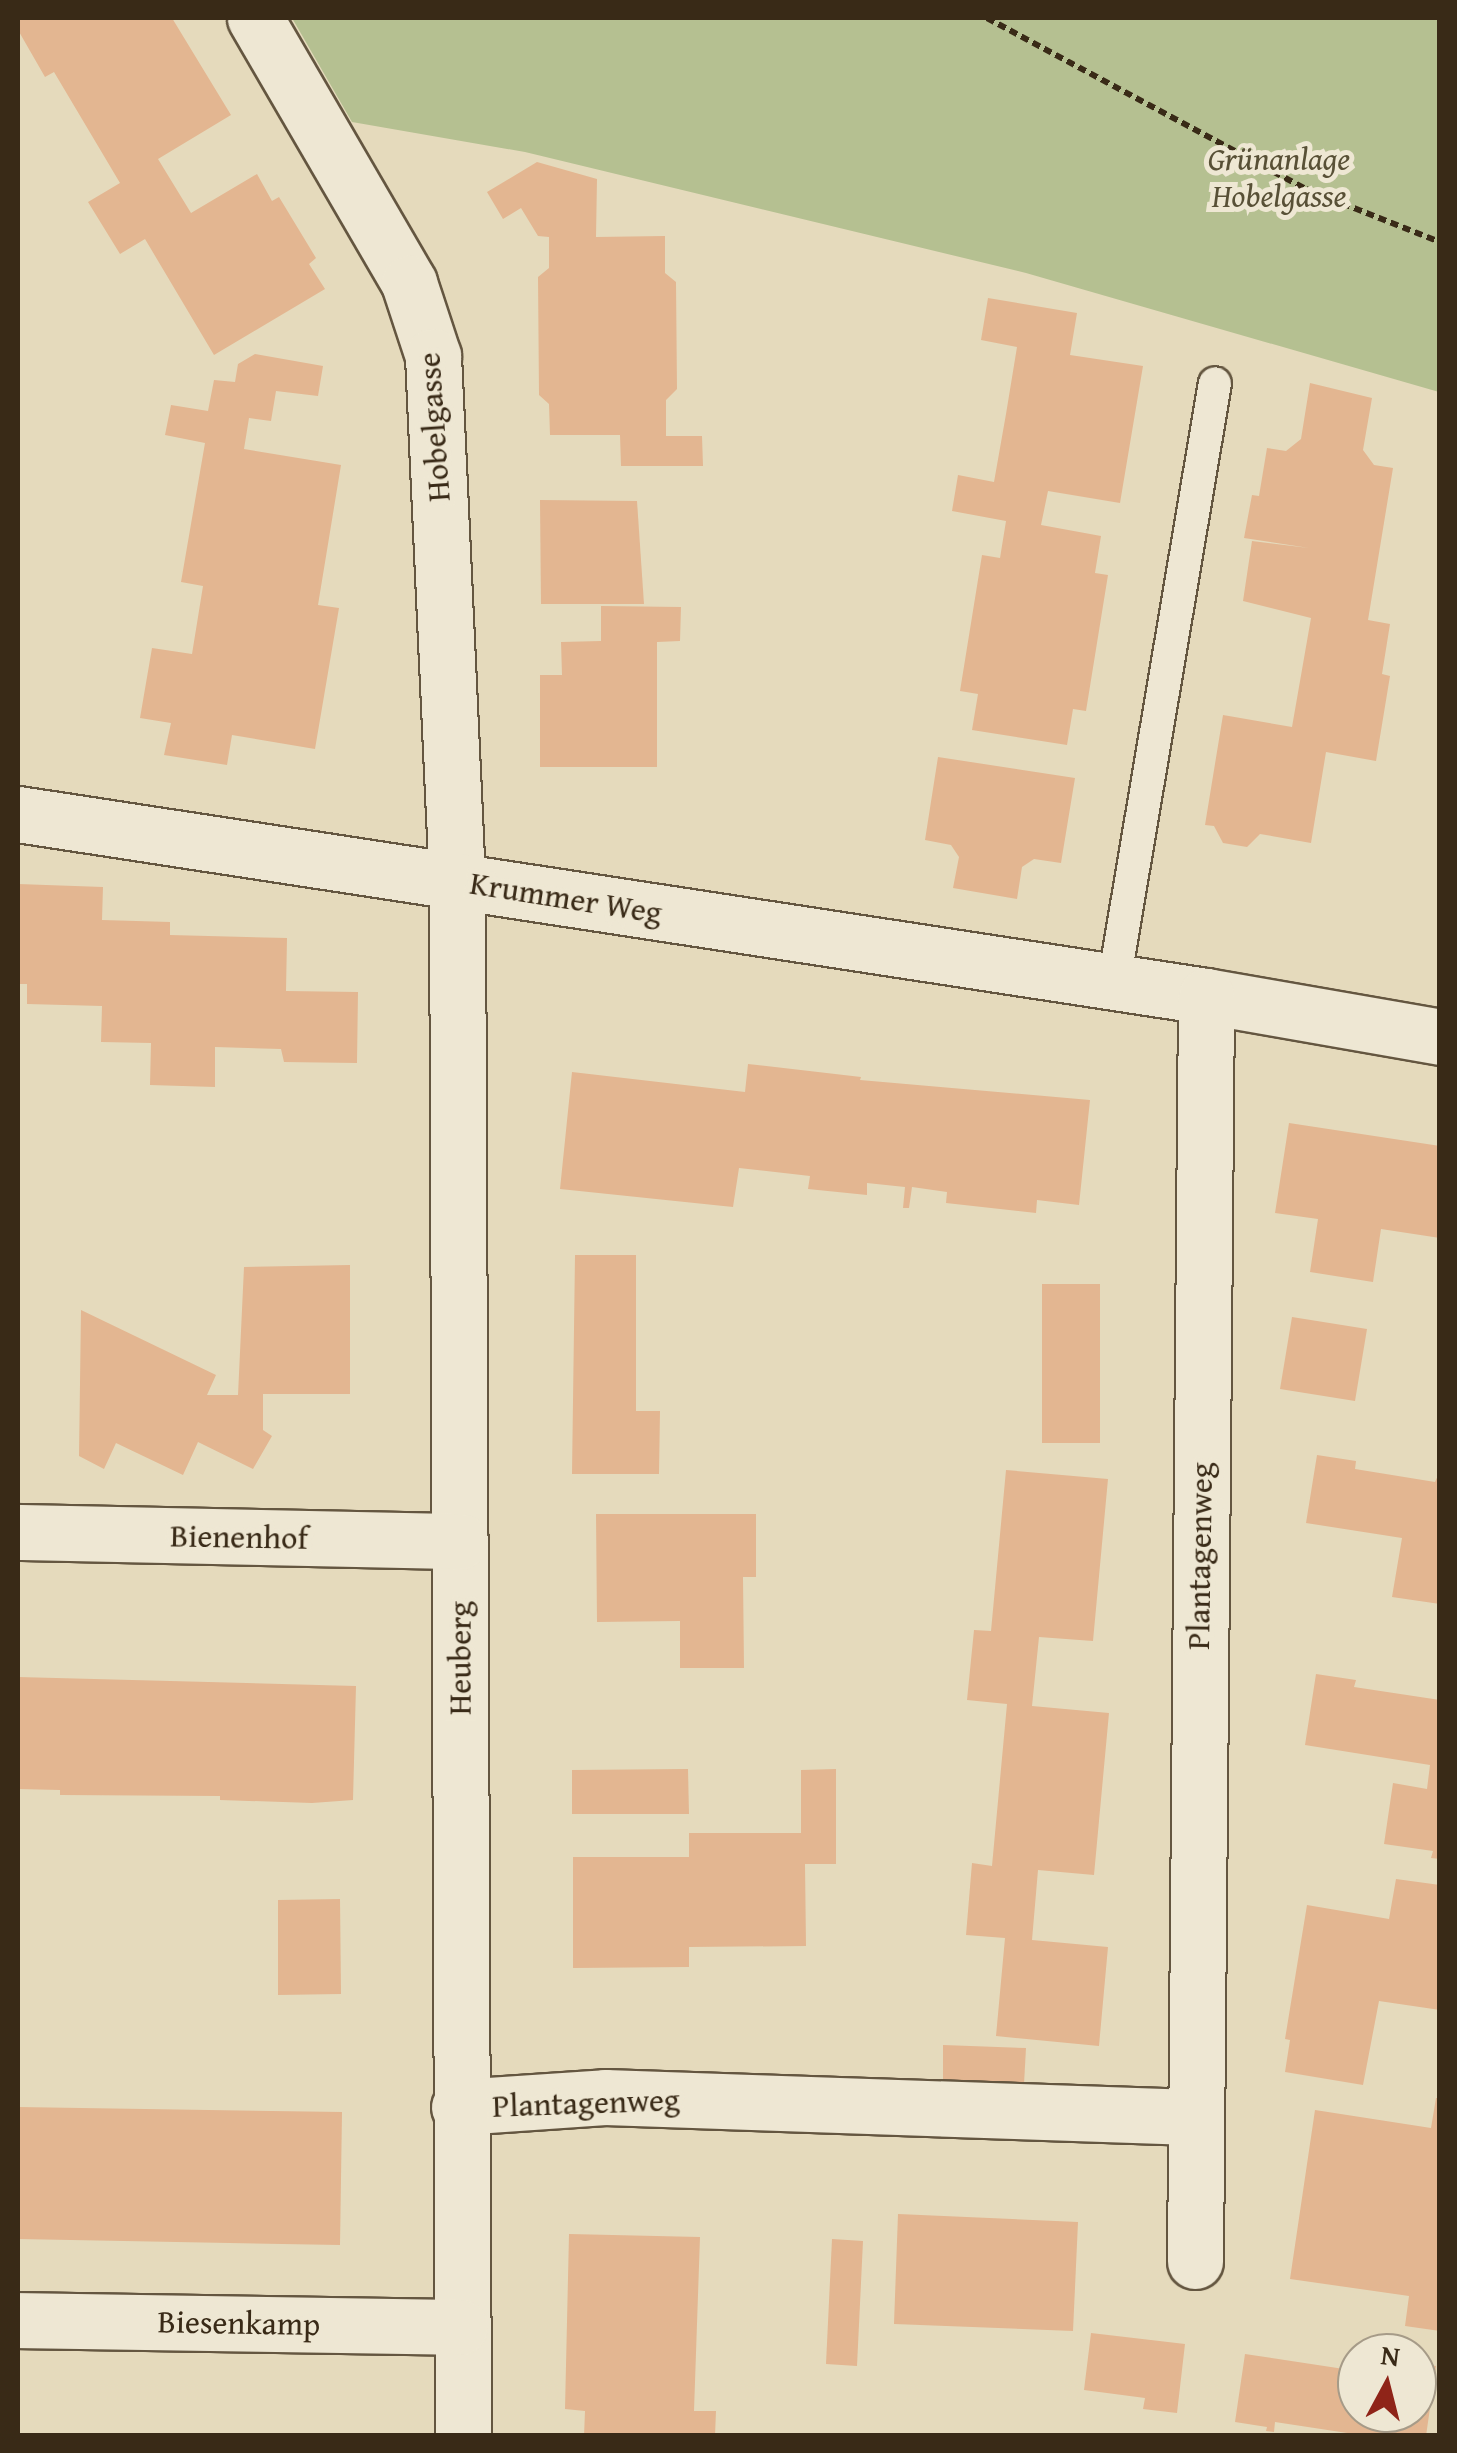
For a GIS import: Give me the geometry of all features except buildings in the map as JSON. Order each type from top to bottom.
[{"type":"street","name":"Hobelgasse","points":[[254,18],[409,283],[433,356],[457,882]]},
{"type":"street","name":"Krummer Weg","points":[[18,814],[1206,996],[1440,1037]]},
{"type":"street","name":"Heuberg","points":[[457,882],[462,2436]]},
{"type":"street","name":"Plantagenweg","points":[[1195,2262],[1193,2117],[1206,996]]},
{"type":"street","name":"Bienenhof","points":[[18,1532],[460,1541]]},
{"type":"street","name":"Plantagenweg","points":[[459,2107],[605,2097],[1193,2117]]},
{"type":"street","name":"Biesenkamp","points":[[18,2320],[460,2326]]},
{"type":"lane","points":[[1114,982],[1215,383]]},
{"type":"path","points":[[988,18],[1306,189],[1440,242]]},
{"type":"green space","name":"Grünanlage Hobelgasse","points":[[292,18],[1439,18],[1439,392],[1026,273],[525,152],[352,122]]}]
